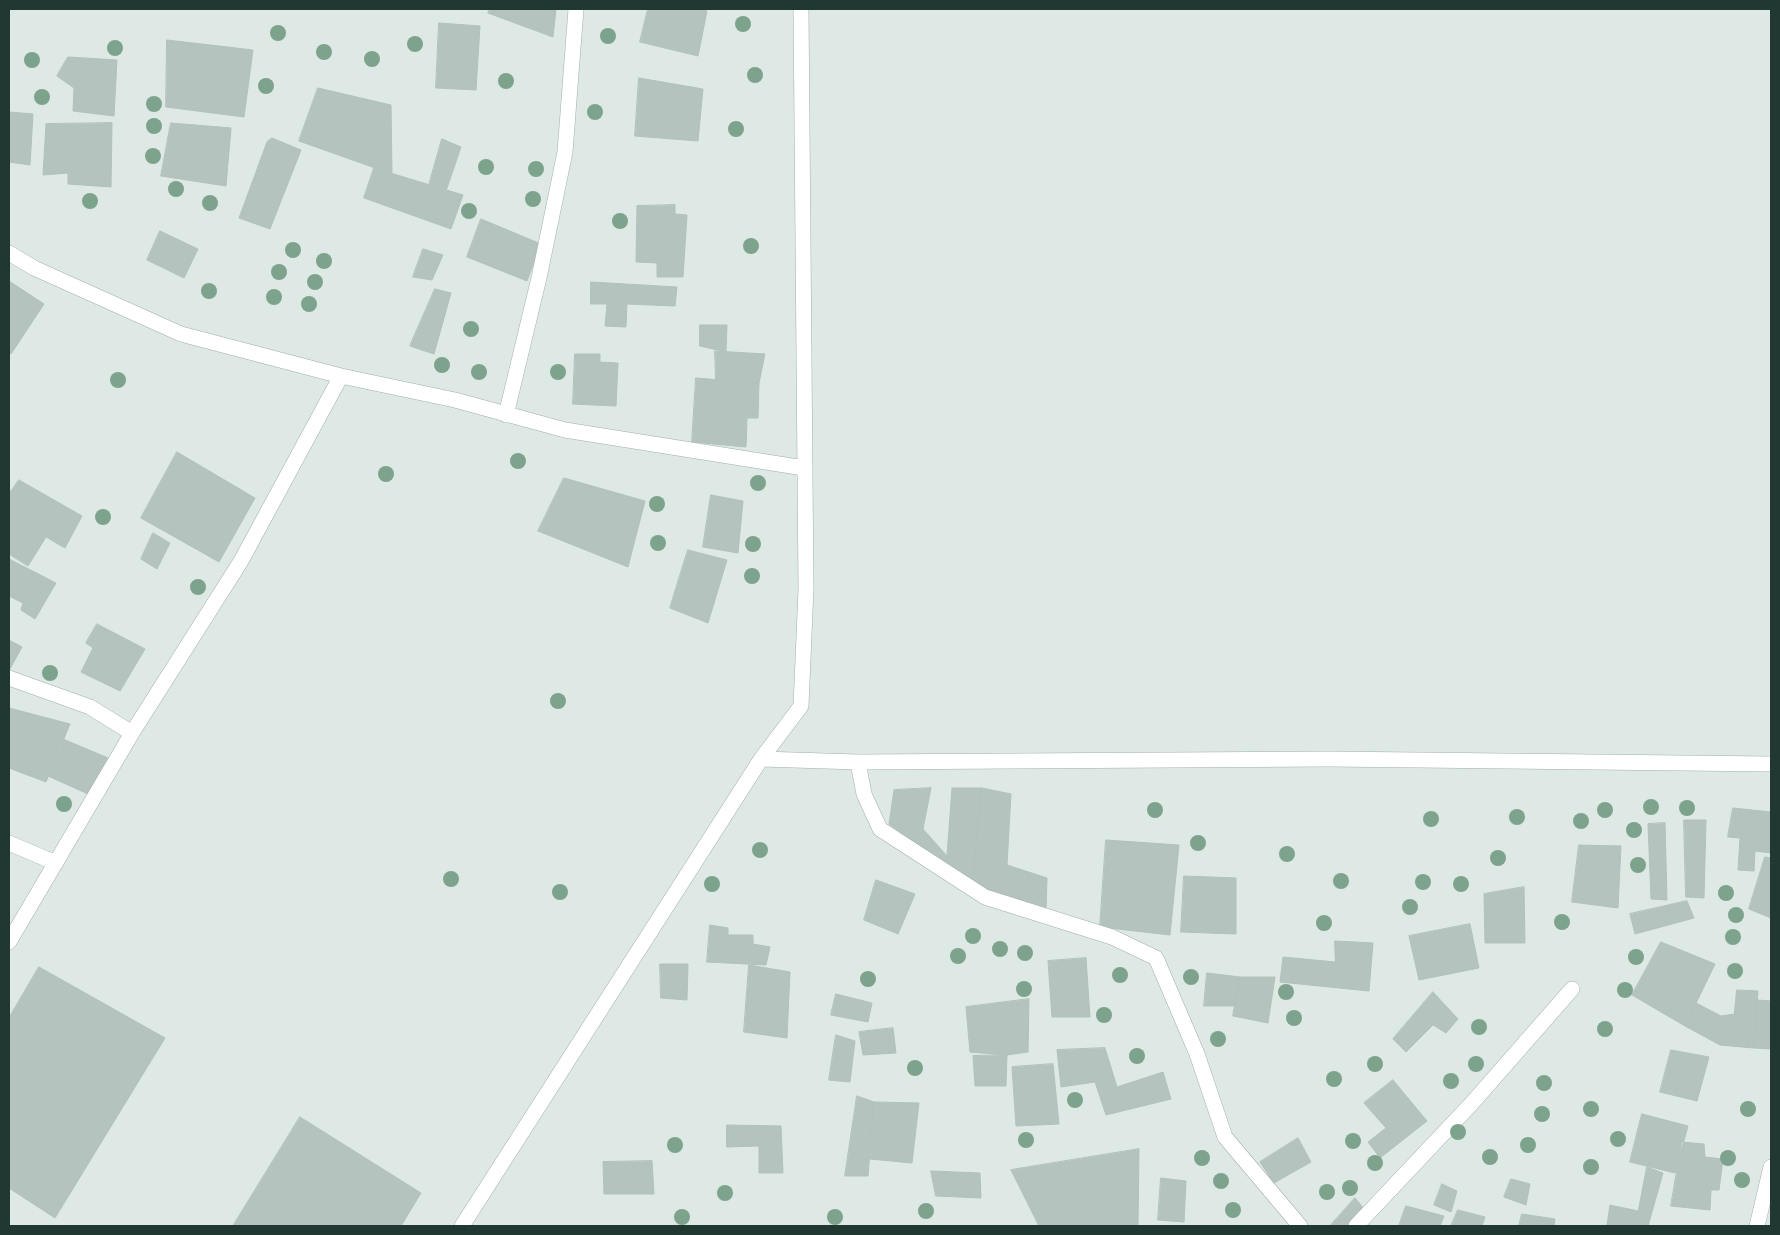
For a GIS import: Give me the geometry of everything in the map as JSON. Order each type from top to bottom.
[{"type":"street","points":[[506,415],[539,278],[565,152],[576,9]]},
{"type":"street","points":[[462,1226],[761,759],[801,706],[806,590],[801,9]]},
{"type":"street","points":[[9,252],[34,268],[181,334],[341,376],[455,400],[565,430],[804,468]]},
{"type":"street","points":[[9,942],[132,733],[241,561],[341,376]]},
{"type":"street","points":[[9,678],[90,707],[132,733]]},
{"type":"street","points":[[761,759],[858,762],[1339,759],[1771,764]]},
{"type":"street","points":[[858,762],[864,794],[880,829],[985,897],[1112,937],[1156,958],[1197,1054],[1225,1137],[1300,1226]]},
{"type":"street","points":[[9,844],[56,863]]},
{"type":"street","points":[[1356,1226],[1473,1102],[1572,989]]},
{"type":"street","points":[[1757,1226],[1771,1167]]},
{"type":"building","points":[[490,9],[556,9],[553,37],[488,13]]},
{"type":"building","points":[[648,9],[694,9],[707,11],[698,56],[640,42]]},
{"type":"building","points":[[439,23],[480,26],[476,90],[436,88]]},
{"type":"building","points":[[167,40],[253,50],[244,117],[166,107]]},
{"type":"building","points":[[68,57],[117,60],[114,116],[73,111],[74,88],[57,76]]},
{"type":"building","points":[[639,78],[703,89],[698,141],[635,136]]},
{"type":"building","points":[[318,88],[391,105],[392,174],[299,141]]},
{"type":"building","points":[[9,112],[33,114],[30,165],[9,162]]},
{"type":"building","points":[[112,123],[111,187],[68,184],[68,173],[43,175],[46,124]]},
{"type":"building","points":[[171,123],[231,128],[226,186],[161,176]]},
{"type":"building","points":[[272,138],[301,150],[270,229],[239,218],[267,142]]},
{"type":"building","points":[[442,139],[461,147],[446,191],[429,185]]},
{"type":"building","points":[[374,168],[463,195],[451,229],[364,198]]},
{"type":"building","points":[[675,205],[675,214],[687,215],[683,277],[657,277],[657,263],[636,262],[637,206]]},
{"type":"building","points":[[481,219],[541,244],[527,281],[467,257]]},
{"type":"building","points":[[160,231],[198,249],[184,278],[147,260]]},
{"type":"building","points":[[423,249],[443,255],[432,280],[413,277]]},
{"type":"building","points":[[9,281],[44,304],[11,354],[9,352]]},
{"type":"building","points":[[591,282],[677,287],[675,306],[627,304],[626,327],[605,326],[607,304],[591,304]]},
{"type":"building","points":[[435,289],[451,293],[434,354],[410,346]]},
{"type":"building","points":[[700,325],[727,325],[726,352],[700,346]]},
{"type":"building","points":[[715,351],[765,354],[759,383],[716,380]]},
{"type":"building","points":[[575,354],[600,354],[600,362],[618,363],[616,406],[573,404]]},
{"type":"building","points":[[696,378],[759,383],[758,418],[747,418],[746,447],[692,442]]},
{"type":"building","points":[[177,452],[255,498],[219,562],[141,518]]},
{"type":"building","points":[[564,478],[645,501],[628,567],[538,531]]},
{"type":"building","points":[[19,480],[82,516],[65,548],[46,537],[28,566],[9,554],[9,494]]},
{"type":"building","points":[[711,495],[743,501],[738,553],[703,547]]},
{"type":"building","points":[[153,533],[170,543],[157,569],[141,559]]},
{"type":"building","points":[[688,550],[727,560],[708,623],[670,608]]},
{"type":"building","points":[[9,559],[56,583],[35,619],[21,610],[23,603],[9,596]]},
{"type":"building","points":[[97,624],[145,649],[120,691],[81,672],[93,648],[86,643]]},
{"type":"building","points":[[9,640],[22,647],[10,669],[9,668]]},
{"type":"building","points":[[9,708],[70,724],[46,782],[9,768]]},
{"type":"building","points":[[63,739],[108,758],[88,794],[48,776]]},
{"type":"building","points":[[931,788],[923,829],[947,856],[952,788],[982,788],[972,885],[889,824],[894,790]]},
{"type":"building","points":[[982,788],[1011,794],[1007,865],[1047,878],[1046,912],[972,885]]},
{"type":"building","points":[[1733,808],[1771,812],[1771,853],[1755,851],[1754,871],[1738,870],[1740,838],[1728,837]]},
{"type":"building","points":[[1684,820],[1706,820],[1704,898],[1686,897]]},
{"type":"building","points":[[1665,823],[1667,900],[1651,899],[1648,824]]},
{"type":"building","points":[[1106,840],[1179,845],[1170,935],[1100,927]]},
{"type":"building","points":[[1579,845],[1621,846],[1618,908],[1572,902]]},
{"type":"building","points":[[1765,857],[1771,858],[1771,918],[1749,909]]},
{"type":"building","points":[[1184,876],[1236,878],[1236,934],[1181,932]]},
{"type":"building","points":[[876,880],[915,894],[898,934],[864,920]]},
{"type":"building","points":[[1524,887],[1525,943],[1485,943],[1484,894]]},
{"type":"building","points":[[1687,901],[1694,918],[1635,934],[1630,914]]},
{"type":"building","points":[[1470,924],[1479,968],[1419,980],[1409,936]]},
{"type":"building","points":[[710,925],[728,928],[728,935],[753,935],[753,944],[770,947],[766,965],[707,962]]},
{"type":"building","points":[[1335,941],[1373,943],[1369,991],[1280,982],[1283,957],[1335,962]]},
{"type":"building","points":[[1661,942],[1715,964],[1685,1026],[1632,995]]},
{"type":"building","points":[[1086,958],[1090,1017],[1052,1017],[1048,961]]},
{"type":"building","points":[[660,964],[688,964],[687,1000],[661,998]]},
{"type":"building","points":[[749,965],[790,972],[787,1038],[744,1032]]},
{"type":"building","points":[[39,967],[165,1038],[55,1218],[9,1188],[9,1018]]},
{"type":"building","points":[[1207,973],[1240,977],[1235,1006],[1204,1006]]},
{"type":"building","points":[[1240,977],[1275,977],[1268,1023],[1233,1016]]},
{"type":"building","points":[[1737,990],[1758,991],[1754,1048],[1720,1045],[1685,1026],[1696,1003],[1721,1016],[1734,1014]]},
{"type":"building","points":[[1433,992],[1458,1019],[1446,1033],[1433,1025],[1406,1052],[1393,1039]]},
{"type":"building","points":[[836,994],[872,1003],[868,1022],[831,1015]]},
{"type":"building","points":[[1029,999],[1028,1052],[1007,1055],[970,1052],[966,1007]]},
{"type":"building","points":[[1757,1000],[1771,1001],[1771,1049],[1754,1048]]},
{"type":"building","points":[[893,1028],[896,1053],[863,1055],[859,1032]]},
{"type":"building","points":[[836,1035],[855,1041],[850,1082],[829,1080]]},
{"type":"building","points":[[1105,1048],[1117,1087],[1163,1072],[1171,1099],[1106,1115],[1095,1082],[1061,1087],[1057,1050]]},
{"type":"building","points":[[1671,1050],[1709,1057],[1697,1101],[1660,1092]]},
{"type":"building","points":[[1007,1055],[1006,1086],[975,1086],[973,1056]]},
{"type":"building","points":[[1053,1064],[1059,1124],[1016,1126],[1012,1067]]},
{"type":"building","points":[[1393,1080],[1427,1121],[1380,1158],[1368,1142],[1386,1128],[1364,1103]]},
{"type":"building","points":[[857,1096],[874,1102],[868,1176],[845,1176]]},
{"type":"building","points":[[874,1102],[919,1103],[912,1163],[870,1159]]},
{"type":"building","points":[[1642,1114],[1688,1126],[1675,1173],[1630,1162]]},
{"type":"building","points":[[300,1117],[421,1193],[401,1226],[233,1226]]},
{"type":"building","points":[[727,1125],[781,1126],[783,1173],[759,1173],[759,1146],[727,1147]]},
{"type":"building","points":[[1298,1138],[1311,1162],[1274,1183],[1260,1162]]},
{"type":"building","points":[[1682,1142],[1704,1144],[1705,1157],[1723,1159],[1719,1190],[1711,1190],[1710,1210],[1671,1206]]},
{"type":"building","points":[[1139,1149],[1138,1226],[1039,1226],[1011,1170]]},
{"type":"building","points":[[652,1161],[654,1194],[604,1194],[603,1162]]},
{"type":"building","points":[[1647,1167],[1663,1173],[1648,1226],[1607,1225],[1610,1205],[1638,1211]]},
{"type":"building","points":[[931,1171],[980,1173],[981,1198],[936,1196]]},
{"type":"building","points":[[1161,1178],[1186,1181],[1184,1222],[1158,1220]]},
{"type":"building","points":[[1511,1179],[1530,1184],[1526,1205],[1504,1197]]},
{"type":"building","points":[[1442,1184],[1457,1191],[1451,1212],[1434,1205]]},
{"type":"building","points":[[1355,1198],[1366,1211],[1353,1226],[1330,1226]]},
{"type":"building","points":[[1406,1206],[1444,1216],[1440,1226],[1399,1226]]},
{"type":"building","points":[[1458,1210],[1485,1217],[1482,1226],[1451,1226]]},
{"type":"building","points":[[1522,1214],[1555,1219],[1554,1226],[1519,1226]]}]
